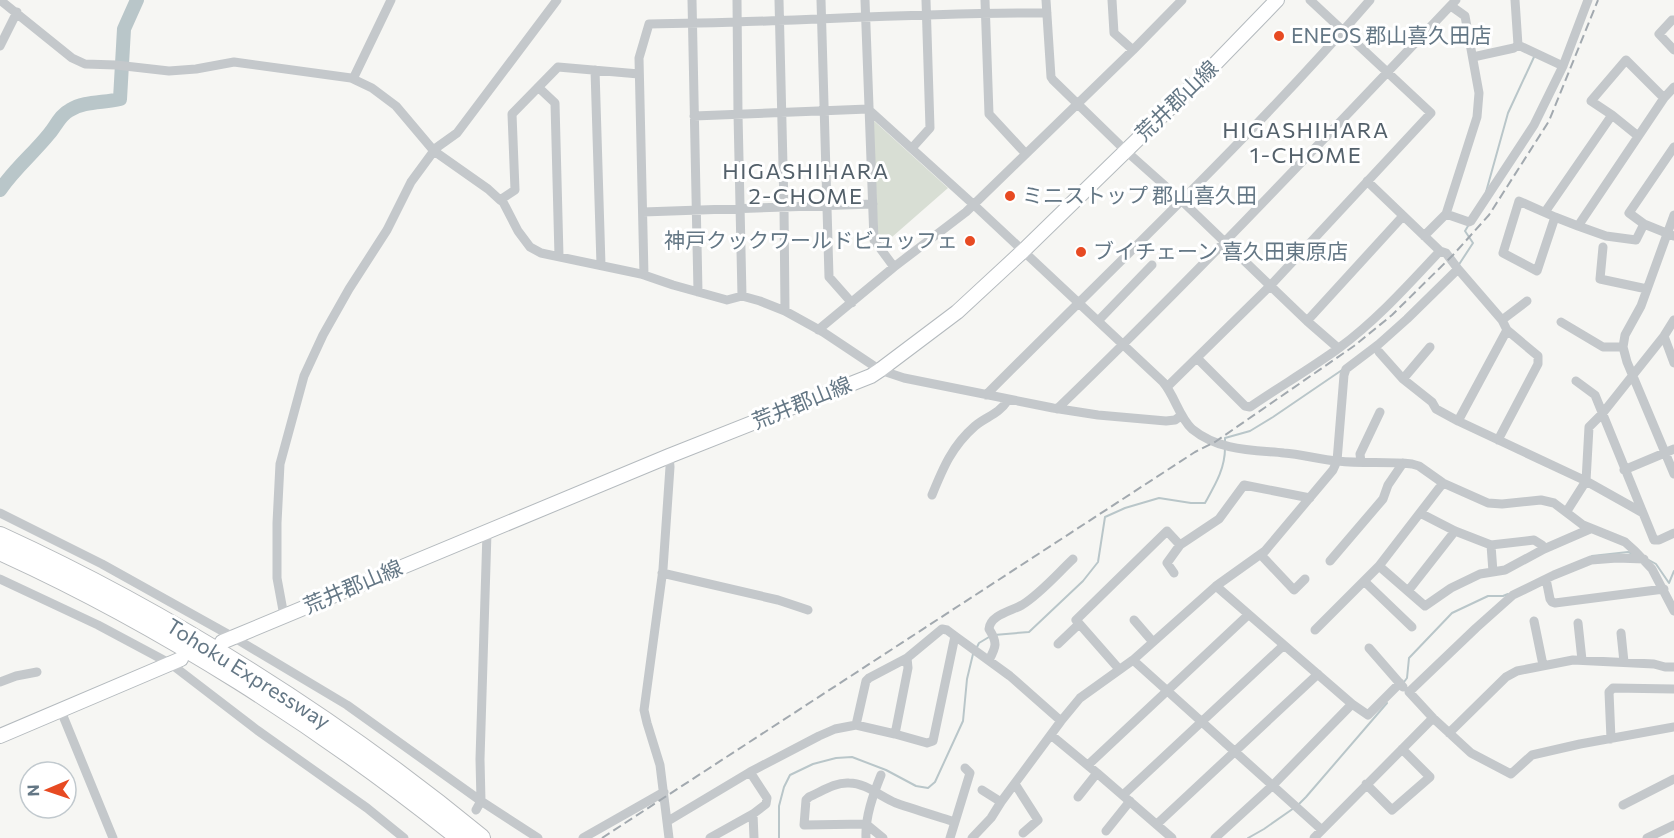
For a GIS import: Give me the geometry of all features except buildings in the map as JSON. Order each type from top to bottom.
[{"type":"highway","name":"Tohoku Expressway","points":[[0,536],[123,598],[212,649],[324,721],[460,838]]},
{"type":"highway","name":"Tohoku Expressway","points":[[0,551],[118,611],[197,656],[285,712],[369,761],[459,820],[481,838]]},
{"type":"highway","points":[[369,761],[404,805],[446,838]]},
{"type":"highway","points":[[369,761],[418,783],[496,838]]},
{"type":"main road","name":"荒井郡山線","points":[[228,640],[669,456],[871,376],[957,312],[1023,251],[1214,65],[1277,0]]},
{"type":"main road","points":[[0,736],[176,661]]},
{"type":"street","points":[[0,0],[72,57],[86,64],[169,71],[234,62],[353,80],[372,88],[396,106],[434,151],[503,202],[518,231],[530,247],[541,253],[644,275],[727,300],[742,296],[760,301],[785,311],[880,370],[904,378],[1008,400],[1098,415],[1156,421],[1175,420],[1182,416]]},
{"type":"street","points":[[353,80],[391,0]]},
{"type":"street","points":[[284,616],[277,578],[280,464],[304,376],[323,335],[349,289],[386,232],[411,182],[434,151],[457,133],[557,0]]},
{"type":"street","points":[[692,0],[698,292]]},
{"type":"street","points":[[737,0],[742,296]]},
{"type":"street","points":[[779,0],[785,311]]},
{"type":"street","points":[[821,0],[829,277],[852,303]]},
{"type":"street","points":[[865,0],[874,240],[894,267]]},
{"type":"street","points":[[912,148],[930,128],[926,0]]},
{"type":"street","points":[[985,0],[989,114],[1026,154]]},
{"type":"street","points":[[1046,0],[1051,77],[1126,151],[1338,348]]},
{"type":"street","points":[[1112,0],[1114,33],[1133,50]]},
{"type":"street","points":[[818,330],[973,204],[1182,0]]},
{"type":"street","points":[[1167,387],[1270,286],[1431,113],[1310,0]]},
{"type":"street","points":[[986,395],[1181,200],[1370,0]]},
{"type":"street","points":[[1515,0],[1518,45]]},
{"type":"street","points":[[1446,214],[1472,221],[1534,125],[1563,66],[1588,0]]},
{"type":"street","points":[[1057,409],[1124,345],[1454,3],[1465,16],[1479,93],[1479,109],[1446,214],[1424,236]]},
{"type":"street","points":[[0,46],[17,12]]},
{"type":"street","points":[[644,275],[639,58],[650,24],[1047,13]]},
{"type":"street","points":[[1674,20],[1659,34],[1674,50]]},
{"type":"street","points":[[1473,57],[1514,48],[1518,45]]},
{"type":"street","points":[[1518,45],[1563,66]]},
{"type":"street","points":[[1638,136],[1591,101],[1626,60],[1664,98]]},
{"type":"street","points":[[500,200],[514,190],[512,114],[558,67],[639,74]]},
{"type":"street","points":[[595,70],[601,265]]},
{"type":"street","points":[[538,87],[555,103],[559,256]]},
{"type":"street","points":[[1578,225],[1664,98],[1674,87]]},
{"type":"street","points":[[694,116],[868,109],[973,204],[1167,387],[1182,416],[1196,431],[1226,447],[1337,461],[1403,463],[1419,466],[1443,483],[1488,503],[1547,500],[1567,511],[1590,529],[1625,542],[1652,568],[1674,611]]},
{"type":"street","points":[[1545,212],[1612,115]]},
{"type":"street","points":[[1670,234],[1644,224],[1629,213],[1674,147]]},
{"type":"street","points":[[1367,181],[1440,251],[1446,253],[1502,320],[1507,330],[1538,356],[1538,364],[1498,440]]},
{"type":"street","points":[[1555,217],[1537,271],[1503,254],[1519,201],[1606,236],[1636,240],[1644,224]]},
{"type":"street","points":[[643,212],[873,204]]},
{"type":"street","points":[[1674,215],[1670,234],[1641,306],[1625,335],[1623,346],[1627,362],[1670,451],[1674,474]]},
{"type":"street","points":[[1307,321],[1403,216]]},
{"type":"street","points":[[1603,248],[1600,279],[1647,289]]},
{"type":"street","points":[[1197,358],[1245,406],[1250,407],[1338,348],[1384,309],[1440,251]]},
{"type":"street","points":[[1098,321],[1152,266]]},
{"type":"street","points":[[972,838],[991,818],[1061,721],[1084,695],[1133,660],[1216,586],[1260,555],[1310,498],[1333,470],[1337,461],[1346,369],[1407,319],[1458,269]]},
{"type":"street","points":[[1502,320],[1527,301]]},
{"type":"street","points":[[1567,511],[1586,481],[1589,427],[1664,336],[1674,320]]},
{"type":"street","points":[[1561,322],[1604,347],[1623,346]]},
{"type":"street","points":[[1458,422],[1507,330]]},
{"type":"street","points":[[1664,336],[1674,363]]},
{"type":"street","points":[[1403,378],[1430,347]]},
{"type":"street","points":[[1378,351],[1437,409],[1458,422],[1586,481],[1643,513]]},
{"type":"street","points":[[1576,381],[1595,395],[1654,540],[1674,533]]},
{"type":"street","points":[[932,495],[945,463],[957,446],[975,426],[1002,408],[1008,400]]},
{"type":"street","points":[[1361,462],[1360,454],[1380,412]]},
{"type":"street","points":[[1624,470],[1670,451]]},
{"type":"street","points":[[669,456],[662,573],[644,710],[660,765],[669,838]]},
{"type":"street","points":[[1330,561],[1383,499],[1388,485],[1403,463]]},
{"type":"street","points":[[1316,630],[1378,566],[1443,483]]},
{"type":"street","points":[[1174,573],[1167,563],[1180,545],[1220,519],[1244,485],[1310,498]]},
{"type":"street","points":[[0,513],[102,564],[228,640],[347,705],[481,801],[538,838]]},
{"type":"street","points":[[1420,513],[1455,531],[1491,545],[1534,540],[1544,549]]},
{"type":"street","points":[[1378,566],[1425,606],[1450,588],[1480,573],[1505,570],[1544,549],[1590,529]]},
{"type":"street","points":[[1119,669],[1076,620],[1167,531],[1180,545]]},
{"type":"street","points":[[1408,591],[1455,531]]},
{"type":"street","points":[[476,810],[481,801],[480,759],[487,532]]},
{"type":"street","points":[[1491,545],[1493,572]]},
{"type":"street","points":[[1260,555],[1294,590],[1305,579]]},
{"type":"street","points":[[1409,692],[1513,596],[1591,560],[1617,558],[1644,560]]},
{"type":"street","points":[[989,660],[995,648],[994,637],[989,629],[990,622],[1025,603],[1073,559]]},
{"type":"street","points":[[662,573],[778,600],[808,610]]},
{"type":"street","points":[[0,579],[176,661],[257,730],[367,808],[404,838]]},
{"type":"street","points":[[1546,579],[1550,599],[1555,603],[1664,589]]},
{"type":"street","points":[[1364,581],[1412,627]]},
{"type":"street","points":[[1216,586],[1368,716],[1400,683]]},
{"type":"street","points":[[1088,765],[1248,615]]},
{"type":"street","points":[[1134,620],[1153,642]]},
{"type":"street","points":[[1534,621],[1543,665]]},
{"type":"street","points":[[1578,623],[1582,660]]},
{"type":"street","points":[[1058,644],[1079,624]]},
{"type":"street","points":[[856,725],[866,681],[906,658],[942,629],[956,636],[1010,676],[1061,721]]},
{"type":"street","points":[[1621,633],[1624,662]]},
{"type":"street","points":[[668,821],[750,772],[828,732],[856,725],[927,742],[933,741],[956,636]]},
{"type":"street","points":[[1106,831],[1127,798],[1284,645]]},
{"type":"street","points":[[1369,648],[1433,718],[1471,753],[1511,774],[1532,755],[1674,727]]},
{"type":"street","points":[[895,734],[908,668],[906,658]]},
{"type":"street","points":[[1133,660],[1322,830]]},
{"type":"street","points":[[1449,733],[1510,674],[1517,671],[1582,660],[1654,664],[1674,668]]},
{"type":"street","points":[[0,682],[37,672]]},
{"type":"street","points":[[1156,838],[1160,827],[1318,674]]},
{"type":"street","points":[[1611,739],[1609,692],[1613,688],[1674,689]]},
{"type":"street","points":[[1215,838],[1273,784],[1352,704]]},
{"type":"street","points":[[61,711],[113,838]]},
{"type":"street","points":[[1314,838],[1433,718]]},
{"type":"street","points":[[1051,735],[1172,838]]},
{"type":"street","points":[[1366,784],[1392,810],[1430,777],[1402,749]]},
{"type":"street","points":[[950,838],[970,773],[965,768]]},
{"type":"street","points":[[710,838],[765,806],[766,798],[750,772]]},
{"type":"street","points":[[1078,797],[1097,772]]},
{"type":"street","points":[[866,838],[866,825],[874,792],[881,776]]},
{"type":"street","points":[[1623,805],[1674,779]]},
{"type":"street","points":[[883,838],[866,825],[804,825],[806,800],[835,785],[847,782],[859,785],[894,802],[955,822]]},
{"type":"street","points":[[1015,784],[1038,820],[1023,833]]},
{"type":"street","points":[[982,790],[1002,802]]},
{"type":"street","points":[[583,838],[664,792]]},
{"type":"street","points":[[753,814],[754,838]]},
{"type":"street","points":[[1647,838],[1674,825]]},
{"type":"shaded area","points":[[873,120],[948,188],[884,244],[878,237]]},
{"type":"waterway","points":[[0,190],[67,112],[81,105],[120,99],[124,29],[137,0]]},
{"type":"waterway","points":[[1486,192],[1508,113],[1534,57]]},
{"type":"waterway","points":[[1458,266],[1473,243],[1465,231],[1468,226]]},
{"type":"waterway","points":[[1225,442],[1225,438],[1250,431],[1273,417],[1342,370]]},
{"type":"waterway","points":[[994,635],[1029,632],[1083,581],[1098,562],[1105,517],[1125,508],[1159,498],[1205,503],[1221,470],[1225,448]]},
{"type":"waterway","points":[[1592,556],[1628,552],[1633,554]]},
{"type":"waterway","points":[[1647,559],[1656,564],[1669,583],[1674,571]]},
{"type":"waterway","points":[[1404,682],[1407,678],[1409,658],[1452,613],[1488,596],[1508,594]]},
{"type":"waterway","points":[[976,649],[979,643],[989,637]]},
{"type":"waterway","points":[[779,838],[779,806],[784,787],[790,775],[813,764],[836,758],[852,757],[886,770],[916,786],[928,788],[935,782],[963,721],[967,679],[973,654]]},
{"type":"waterway","points":[[1298,805],[1387,703]]},
{"type":"waterway","points":[[1248,838],[1294,808]]},
{"type":"railway","points":[[602,838],[1195,452],[1215,442],[1354,346],[1392,315],[1453,255],[1489,215],[1549,121],[1598,0]]},
{"type":"place","name":"ENEOS 郡山喜久田店","points":[[1279,36]]},
{"type":"place","name":"ミニストップ 郡山喜久田","points":[[1010,196]]},
{"type":"place","name":"神戸クックワールドビュッフェ","points":[[970,241]]},
{"type":"place","name":"ブイチェーン 喜久田東原店","points":[[1081,252]]},
{"type":"district","name":"HIGASHIHARA 1-CHOME","points":[[1306,142]]},
{"type":"district","name":"HIGASHIHARA 2-CHOME","points":[[806,184]]}]
